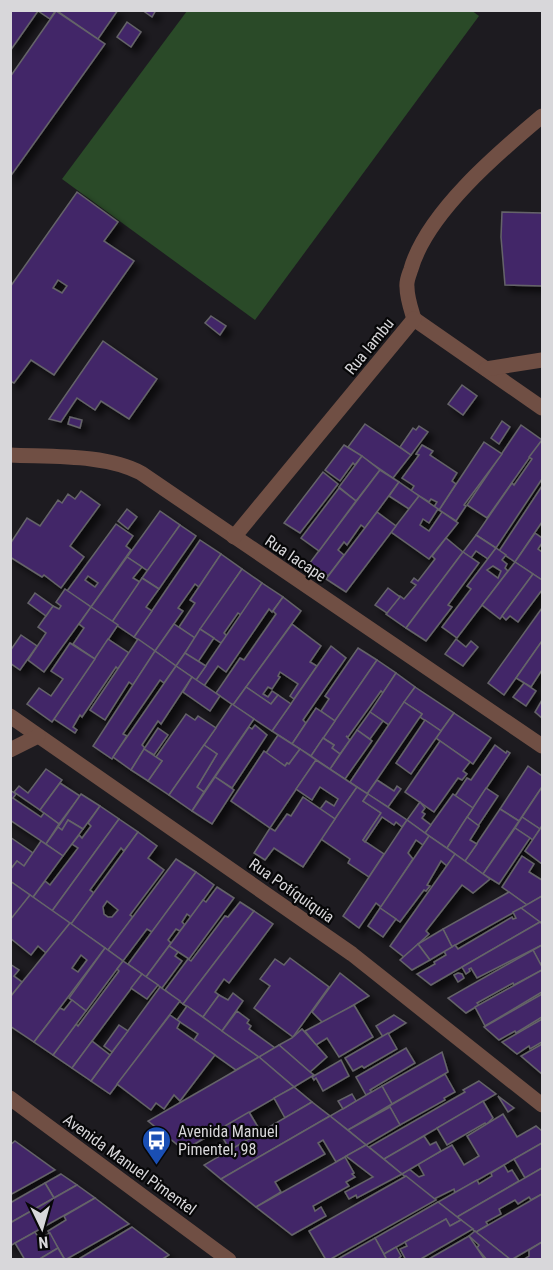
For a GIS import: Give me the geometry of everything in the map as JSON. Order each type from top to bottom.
[{"type":"street","name":"Rua Iambu","points":[[234,537],[414,319],[406,285],[412,264],[425,238],[454,199],[515,139],[543,116]]},
{"type":"street","points":[[414,319],[543,408]]},
{"type":"street","points":[[486,369],[543,360]]},
{"type":"street","name":"Rua Iacape","points":[[10,455],[111,461],[141,472],[543,746]]},
{"type":"street","name":"Rua Potíquiquia","points":[[10,716],[352,954],[543,1105]]},
{"type":"street","points":[[10,750],[38,736]]},
{"type":"street","name":"Avenida Manuel Pimentel","points":[[10,1098],[229,1260]]},
{"type":"green space","points":[[471,10],[479,16],[255,320],[62,179],[187,11]]},
{"type":"building","points":[[10,10],[56,10],[50,19],[38,11],[10,51]]},
{"type":"building","points":[[56,10],[118,10],[98,39]]},
{"type":"building","points":[[142,10],[156,10],[152,17]]},
{"type":"building","points":[[56,11],[105,44],[10,177],[10,77]]},
{"type":"building","points":[[127,22],[141,32],[131,47],[117,37]]},
{"type":"building","points":[[77,192],[118,222],[104,241],[134,261],[54,375],[31,360],[14,383],[10,381],[10,287]],"holes":[[[58,280],[67,286],[62,293],[53,288]]]},
{"type":"building","points":[[502,212],[542,213],[542,286],[505,285],[501,237]]},
{"type":"building","points":[[211,316],[226,326],[220,335],[205,323]]},
{"type":"building","points":[[103,341],[157,379],[129,419],[101,401],[95,410],[77,398],[61,422],[49,419]]},
{"type":"building","points":[[462,385],[477,396],[463,415],[448,404]]},
{"type":"building","points":[[70,417],[82,420],[80,428],[68,424]]},
{"type":"building","points":[[502,421],[510,427],[499,444],[491,438]]},
{"type":"building","points":[[365,424],[411,455],[393,478],[348,447]]},
{"type":"building","points":[[521,425],[542,440],[487,518],[467,505]]},
{"type":"building","points":[[419,426],[428,432],[411,455],[400,447],[413,428],[416,430]]},
{"type":"building","points":[[542,440],[542,479],[496,548],[476,535],[512,483],[514,485],[532,459],[529,457]]},
{"type":"building","points":[[484,442],[502,454],[464,505],[466,506],[456,521],[439,510]]},
{"type":"building","points":[[344,445],[362,456],[355,465],[353,463],[340,481],[325,470]]},
{"type":"building","points":[[422,445],[433,451],[430,455],[457,473],[452,481],[456,484],[439,510],[434,507],[437,502],[431,499],[429,502],[411,491],[414,486],[402,478],[419,455],[416,454]]},
{"type":"building","points":[[362,456],[380,470],[356,501],[339,487]]},
{"type":"building","points":[[380,470],[399,482],[365,528],[361,525],[347,545],[344,542],[338,550],[344,555],[328,576],[309,564]]},
{"type":"building","points":[[323,472],[338,484],[300,533],[284,523]]},
{"type":"building","points":[[399,482],[419,496],[409,509],[389,496]]},
{"type":"building","points":[[542,486],[542,522],[515,562],[499,551]]},
{"type":"building","points":[[339,488],[356,501],[319,551],[301,538]]},
{"type":"building","points":[[81,491],[100,505],[70,546],[84,557],[61,588],[44,575],[42,577],[10,557],[10,544],[27,518],[40,526],[58,500],[62,503],[68,494],[75,499]]},
{"type":"building","points":[[419,496],[438,509],[429,523],[423,519],[420,525],[429,531],[442,512],[458,523],[429,559],[391,532]]},
{"type":"building","points":[[127,509],[137,517],[128,529],[118,521]]},
{"type":"building","points":[[160,511],[180,525],[148,571],[127,557]]},
{"type":"building","points":[[377,512],[396,526],[346,592],[326,579]]},
{"type":"building","points":[[116,524],[133,536],[126,546],[131,550],[91,607],[67,591]],"holes":[[[88,576],[98,583],[95,587],[85,580]]]},
{"type":"building","points":[[180,525],[196,536],[159,589],[142,578]]},
{"type":"building","points":[[535,533],[542,538],[538,549],[542,552],[542,580],[515,562]]},
{"type":"building","points":[[476,535],[496,548],[488,559],[476,551],[471,558],[463,552]]},
{"type":"building","points":[[446,538],[463,552],[406,628],[386,614],[400,596],[404,599],[416,585],[411,582],[414,578],[418,581],[435,559],[432,556]]},
{"type":"building","points":[[200,540],[221,554],[199,587],[195,584],[178,608],[183,611],[155,651],[134,637]]},
{"type":"building","points":[[496,548],[506,555],[502,560],[507,564],[505,568],[508,571],[457,638],[442,627],[471,589],[467,586]],"holes":[[[493,566],[501,571],[498,578],[487,570]]]},
{"type":"building","points":[[463,552],[479,563],[448,605],[452,607],[426,641],[406,628]]},
{"type":"building","points":[[221,554],[242,569],[195,638],[179,627],[195,603],[190,600]]},
{"type":"building","points":[[127,557],[142,567],[133,578],[140,582],[112,622],[91,607]]},
{"type":"building","points":[[515,562],[533,574],[500,619],[482,605]]},
{"type":"building","points":[[242,569],[262,583],[241,615],[238,613],[224,633],[227,636],[221,643],[200,629]]},
{"type":"building","points":[[533,574],[542,580],[542,590],[518,622],[510,616],[506,620],[502,616]]},
{"type":"building","points":[[142,578],[159,589],[146,607],[152,611],[134,637],[112,622]]},
{"type":"building","points":[[262,583],[283,597],[272,612],[269,609],[226,672],[218,666],[204,686],[196,680]]},
{"type":"building","points":[[388,588],[400,597],[387,613],[375,605]]},
{"type":"building","points":[[65,589],[91,607],[44,672],[28,660],[46,633],[38,627],[53,606],[59,609],[61,606],[56,602]]},
{"type":"building","points":[[35,593],[53,606],[46,616],[28,603]]},
{"type":"building","points":[[283,597],[301,611],[233,705],[216,693],[240,658],[244,660],[276,614],[273,611]]},
{"type":"building","points":[[91,607],[118,625],[95,659],[73,644],[84,628],[79,624]]},
{"type":"building","points":[[542,608],[542,641],[504,695],[488,683]]},
{"type":"building","points":[[174,624],[195,638],[176,666],[155,651]]},
{"type":"building","points":[[292,624],[321,646],[310,662],[317,666],[294,699],[290,696],[298,684],[280,672],[278,676],[280,677],[272,689],[268,687],[263,694],[268,697],[272,691],[278,695],[271,704],[246,687]]},
{"type":"building","points":[[200,629],[214,638],[198,662],[185,653]]},
{"type":"building","points":[[21,635],[37,646],[20,670],[10,663],[10,651]]},
{"type":"building","points":[[108,639],[129,653],[118,669],[116,667],[82,717],[80,715],[73,727],[77,730],[75,733],[54,719]]},
{"type":"building","points":[[138,639],[155,651],[133,685],[129,682],[105,720],[90,710]]},
{"type":"building","points":[[456,639],[466,647],[471,641],[478,647],[463,666],[445,654]]},
{"type":"building","points":[[542,641],[542,670],[531,687],[516,678]]},
{"type":"building","points":[[70,643],[95,659],[52,722],[27,704],[39,688],[51,696],[63,679],[51,671]]},
{"type":"building","points":[[331,646],[346,658],[303,720],[306,723],[292,744],[272,731]]},
{"type":"building","points":[[358,648],[377,660],[335,721],[321,711],[329,699],[325,696]]},
{"type":"building","points":[[155,651],[176,666],[164,683],[160,680],[123,734],[127,736],[112,759],[93,746]]},
{"type":"building","points":[[185,653],[206,666],[196,680],[176,666]]},
{"type":"building","points":[[377,660],[396,673],[383,693],[381,691],[348,737],[346,736],[350,740],[340,754],[332,748],[334,745],[323,738]]},
{"type":"building","points":[[176,666],[192,677],[161,724],[158,721],[142,745],[145,748],[131,770],[113,757]]},
{"type":"building","points":[[396,673],[415,687],[389,725],[370,712]]},
{"type":"building","points":[[192,677],[220,696],[210,711],[183,692]]},
{"type":"building","points":[[524,683],[536,691],[526,706],[513,697]]},
{"type":"building","points":[[246,687],[271,704],[278,695],[291,704],[272,731],[233,705]]},
{"type":"building","points":[[415,687],[454,713],[441,731],[420,717],[422,714],[404,702]]},
{"type":"building","points":[[542,700],[542,718],[535,712]]},
{"type":"building","points":[[404,702],[422,714],[367,794],[350,782]]},
{"type":"building","points":[[232,704],[254,719],[204,792],[197,787],[217,754],[204,745]]},
{"type":"building","points":[[316,708],[335,721],[311,756],[292,744]]},
{"type":"building","points":[[370,712],[383,721],[370,739],[357,730]]},
{"type":"building","points":[[454,713],[491,738],[473,764],[436,738]]},
{"type":"building","points":[[186,714],[195,720],[198,716],[216,728],[169,795],[148,781],[162,761],[156,757]]},
{"type":"building","points":[[425,720],[441,731],[411,774],[396,763]]},
{"type":"building","points":[[255,725],[267,735],[232,788],[215,777],[249,727],[252,729]]},
{"type":"building","points":[[158,728],[168,735],[154,755],[144,749]]},
{"type":"building","points":[[357,730],[372,741],[345,779],[330,769]]},
{"type":"building","points":[[278,735],[300,749],[285,766],[266,753]]},
{"type":"building","points":[[323,738],[334,745],[332,748],[340,754],[330,769],[311,756]]},
{"type":"building","points":[[440,741],[470,762],[463,771],[467,774],[462,780],[458,778],[434,812],[405,792]]},
{"type":"building","points":[[204,745],[217,754],[197,787],[204,792],[192,811],[169,795]]},
{"type":"building","points":[[495,745],[506,753],[507,751],[510,753],[473,808],[455,796],[467,778],[471,780]]},
{"type":"building","points":[[144,749],[162,761],[148,781],[131,770]]},
{"type":"building","points":[[300,749],[316,760],[270,828],[231,801],[264,751],[285,766]]},
{"type":"building","points":[[316,760],[357,787],[335,819],[320,809],[326,801],[334,806],[338,799],[320,787],[312,800],[296,789]]},
{"type":"building","points":[[528,766],[542,776],[542,787],[519,821],[500,809]]},
{"type":"building","points":[[46,769],[62,780],[40,810],[14,792],[19,786],[28,793]]},
{"type":"building","points":[[215,777],[234,790],[212,824],[192,811]]},
{"type":"building","points":[[377,780],[394,791],[397,786],[401,789],[388,807],[367,794]]},
{"type":"building","points":[[60,783],[80,796],[59,824],[40,810]]},
{"type":"building","points":[[357,787],[368,794],[363,801],[381,813],[363,840],[384,854],[369,877],[348,863],[350,859],[321,839]]},
{"type":"building","points":[[542,787],[542,826],[540,829],[522,817]]},
{"type":"building","points":[[486,788],[498,796],[478,826],[467,817]]},
{"type":"building","points":[[10,790],[16,794],[13,798],[41,817],[44,813],[59,824],[46,844],[10,820]]},
{"type":"building","points":[[81,794],[100,806],[83,829],[68,820],[62,830],[58,827]]},
{"type":"building","points":[[368,794],[407,820],[402,827],[382,817],[365,842],[363,840],[381,813],[363,801]]},
{"type":"building","points":[[453,794],[473,808],[447,848],[425,833]]},
{"type":"building","points":[[303,797],[335,819],[303,867],[274,848],[265,860],[254,853],[270,828],[275,831],[287,814],[291,816]]},
{"type":"building","points":[[420,802],[425,808],[422,818],[431,825],[425,833],[407,820]]},
{"type":"building","points":[[100,806],[119,819],[52,911],[33,897],[45,881],[50,885],[78,848],[72,844],[79,835],[82,838],[91,826],[88,823]]},
{"type":"building","points":[[500,809],[519,821],[483,874],[465,861]]},
{"type":"building","points":[[467,817],[479,826],[470,840],[477,844],[465,861],[447,848]]},
{"type":"building","points":[[522,817],[540,829],[533,840],[515,828]]},
{"type":"building","points":[[119,819],[138,832],[124,851],[121,848],[90,890],[94,893],[71,924],[52,911]]},
{"type":"building","points":[[68,820],[83,829],[63,856],[46,844],[58,827],[62,830]]},
{"type":"building","points":[[407,820],[429,836],[423,845],[416,840],[408,853],[413,859],[381,907],[376,903],[359,928],[343,916]]},
{"type":"building","points":[[542,826],[542,864],[525,851]]},
{"type":"building","points":[[515,828],[530,838],[499,884],[483,874]]},
{"type":"building","points":[[138,832],[157,846],[148,858],[164,870],[130,915],[133,917],[108,950],[71,924]],"holes":[[[107,901],[118,910],[112,917],[108,917],[104,914],[103,907]]]},
{"type":"building","points":[[429,836],[455,854],[447,866],[441,861],[427,885],[430,886],[426,891],[424,890],[400,922],[380,908]]},
{"type":"building","points":[[10,837],[33,853],[24,866],[17,861],[10,870]]},
{"type":"building","points":[[41,841],[63,856],[33,897],[10,881],[10,870],[17,861],[24,866]]},
{"type":"building","points":[[455,854],[490,879],[473,893],[462,885],[426,931],[429,934],[404,957],[390,946]]},
{"type":"building","points":[[522,856],[534,864],[529,872],[542,880],[542,896],[527,905],[502,887]]},
{"type":"building","points":[[176,859],[196,872],[152,932],[147,929],[123,961],[108,950]]},
{"type":"building","points":[[196,872],[214,885],[191,917],[187,914],[182,922],[185,925],[180,931],[176,929],[168,940],[171,943],[146,977],[128,964]]},
{"type":"building","points":[[10,881],[30,895],[12,919],[10,918]]},
{"type":"building","points":[[217,887],[234,898],[189,959],[169,946],[203,900],[206,902]]},
{"type":"building","points":[[509,892],[527,905],[452,947],[443,929]]},
{"type":"building","points":[[30,895],[70,923],[46,953],[38,946],[31,955],[10,938],[10,920]]},
{"type":"building","points":[[542,896],[542,924],[521,908]]},
{"type":"building","points":[[240,902],[254,911],[183,1004],[165,990],[188,959],[191,961],[225,916],[228,917]]},
{"type":"building","points":[[380,908],[396,919],[383,937],[368,926]]},
{"type":"building","points":[[521,908],[540,922],[431,985],[417,974],[446,955],[444,951],[455,945],[458,949],[512,917],[516,918],[513,912]]},
{"type":"building","points":[[254,911],[273,924],[229,983],[224,979],[215,992],[219,995],[203,1017],[183,1004]]},
{"type":"building","points":[[540,922],[542,924],[542,945],[477,978],[471,968],[466,974],[462,967]]},
{"type":"building","points":[[70,923],[105,948],[34,1042],[10,1026],[10,997]],"holes":[[[81,955],[87,960],[78,972],[72,968]]]},
{"type":"building","points":[[443,929],[452,947],[430,960],[418,944]]},
{"type":"building","points":[[418,944],[430,960],[412,970],[400,960]]},
{"type":"building","points":[[542,945],[542,964],[541,965],[533,950]]},
{"type":"building","points":[[169,946],[178,952],[175,956],[182,961],[162,988],[146,977]]},
{"type":"building","points":[[105,948],[123,961],[86,1011],[69,998]]},
{"type":"building","points":[[533,950],[542,964],[542,970],[477,1003],[479,1005],[466,1013],[448,998]]},
{"type":"building","points":[[290,958],[329,987],[293,1037],[254,1008],[270,986],[260,979],[275,959],[284,965]]},
{"type":"building","points":[[123,961],[142,974],[72,1068],[53,1055],[119,971],[117,969]]},
{"type":"building","points":[[10,964],[19,970],[14,976],[22,982],[10,997]]},
{"type":"building","points":[[542,970],[542,992],[485,1026],[475,1007]]},
{"type":"building","points":[[340,973],[369,996],[323,1023],[312,1012]]},
{"type":"building","points":[[458,973],[464,978],[458,982],[454,975]]},
{"type":"building","points":[[142,974],[158,985],[147,999],[131,988]]},
{"type":"building","points":[[160,987],[180,1001],[110,1094],[91,1081]]},
{"type":"building","points":[[233,993],[243,1001],[222,1031],[203,1017],[219,995],[228,1000]]},
{"type":"building","points":[[542,994],[542,1017],[516,1033],[515,1031],[499,1040],[484,1027]]},
{"type":"building","points":[[72,1000],[86,1011],[53,1055],[34,1042],[60,1008],[64,1010]]},
{"type":"building","points":[[354,1005],[373,1037],[339,1057],[327,1038],[316,1045],[305,1031]]},
{"type":"building","points":[[187,1006],[259,1057],[236,1070],[194,1040],[198,1034],[177,1020]]},
{"type":"building","points":[[237,1011],[249,1020],[247,1023],[251,1026],[249,1029],[275,1048],[259,1057],[222,1031]]},
{"type":"building","points":[[170,1015],[180,1022],[177,1028],[215,1055],[180,1101],[174,1095],[164,1109],[156,1103],[151,1110],[117,1084]]},
{"type":"building","points":[[394,1015],[406,1023],[383,1037],[376,1026]]},
{"type":"building","points":[[542,1019],[542,1042],[530,1049],[529,1046],[517,1054],[502,1042]]},
{"type":"building","points":[[119,1025],[128,1031],[112,1052],[104,1046]]},
{"type":"building","points":[[302,1029],[327,1057],[310,1072],[279,1045]]},
{"type":"building","points":[[388,1033],[397,1049],[364,1068],[362,1066],[353,1071],[345,1058]]},
{"type":"building","points":[[92,1041],[110,1055],[91,1081],[72,1068]]},
{"type":"building","points":[[542,1044],[542,1074],[521,1056]]},
{"type":"building","points":[[279,1045],[314,1075],[294,1087],[259,1057]]},
{"type":"building","points":[[406,1048],[415,1063],[370,1090],[372,1092],[366,1095],[356,1077]]},
{"type":"building","points":[[442,1052],[448,1072],[392,1104],[382,1086]]},
{"type":"building","points":[[259,1057],[294,1087],[184,1150],[148,1121]]},
{"type":"building","points":[[341,1060],[349,1076],[323,1091],[316,1078],[314,1080],[312,1077]]},
{"type":"building","points":[[445,1074],[455,1092],[444,1098],[445,1100],[400,1125],[390,1107],[363,1121]]},
{"type":"building","points":[[479,1081],[496,1094],[384,1159],[369,1147],[465,1092],[463,1090]]},
{"type":"building","points":[[382,1086],[392,1104],[348,1130],[330,1116]]},
{"type":"building","points":[[294,1087],[312,1102],[285,1118],[274,1098]]},
{"type":"building","points":[[352,1094],[356,1101],[343,1109],[338,1101]]},
{"type":"building","points":[[498,1096],[514,1108],[508,1112]]},
{"type":"building","points":[[483,1101],[493,1118],[486,1125],[485,1123],[447,1145],[437,1128]]},
{"type":"building","points":[[312,1102],[330,1116],[221,1179],[204,1165]]},
{"type":"building","points":[[390,1107],[400,1125],[366,1145],[348,1130]]},
{"type":"building","points":[[249,1112],[261,1132],[230,1150],[218,1130]]},
{"type":"building","points":[[503,1114],[517,1137],[536,1126],[542,1131],[542,1143],[455,1193],[454,1189],[434,1199],[402,1174],[409,1169],[419,1177],[424,1175],[418,1164],[452,1145],[464,1165],[479,1156],[467,1136]]},
{"type":"building","points":[[330,1116],[366,1145],[336,1162],[323,1140],[318,1143],[325,1154],[275,1182],[281,1192],[256,1207],[221,1179]]},
{"type":"building","points":[[424,1136],[430,1145],[436,1142],[441,1151],[402,1174],[384,1159]]},
{"type":"building","points":[[15,1141],[55,1170],[10,1195],[10,1145]]},
{"type":"building","points":[[542,1143],[542,1168],[525,1178],[514,1159]]},
{"type":"building","points":[[366,1145],[402,1174],[357,1198],[356,1195],[349,1199],[345,1192],[373,1177],[346,1156]]},
{"type":"building","points":[[345,1157],[355,1177],[346,1182],[349,1186],[313,1206],[315,1211],[321,1207],[326,1216],[292,1235],[256,1207]]},
{"type":"building","points":[[504,1165],[508,1172],[512,1170],[519,1181],[457,1217],[438,1202],[477,1180],[479,1184]]},
{"type":"building","points":[[542,1168],[542,1194],[531,1200],[529,1197],[518,1204],[515,1200],[499,1209],[501,1214],[486,1222],[488,1225],[476,1232],[457,1217]]},
{"type":"building","points":[[61,1174],[77,1185],[54,1198],[45,1183]]},
{"type":"building","points":[[406,1176],[436,1200],[326,1260],[309,1231]]},
{"type":"building","points":[[45,1183],[54,1198],[10,1223],[10,1203]]},
{"type":"building","points":[[77,1185],[95,1198],[10,1246],[10,1223]]},
{"type":"building","points":[[542,1194],[542,1242],[511,1260],[476,1232]]},
{"type":"building","points":[[95,1198],[129,1224],[65,1260],[48,1231],[66,1220],[64,1216]]},
{"type":"building","points":[[438,1202],[461,1220],[450,1226],[446,1219],[384,1254],[375,1238]]},
{"type":"building","points":[[446,1219],[450,1226],[461,1220],[473,1229],[419,1260],[406,1260],[400,1249],[407,1246],[405,1242]]},
{"type":"building","points":[[132,1227],[169,1255],[161,1260],[77,1260]]},
{"type":"building","points":[[475,1231],[511,1260],[487,1260],[477,1248],[479,1245],[469,1236]]},
{"type":"building","points":[[35,1232],[39,1239],[50,1233],[58,1248],[38,1260],[25,1260],[15,1243]]},
{"type":"building","points":[[469,1236],[485,1260],[427,1260]]},
{"type":"building","points":[[375,1238],[387,1260],[336,1260]]},
{"type":"building","points":[[542,1242],[542,1260],[523,1260],[529,1256],[529,1250]]},
{"type":"building","points":[[396,1247],[401,1256],[397,1260],[387,1260],[384,1254]]},
{"type":"building","points":[[58,1248],[65,1260],[38,1260]]},
{"type":"place","name":"Avenida Manuel Pimentel, 98","points":[[157,1166]]}]
